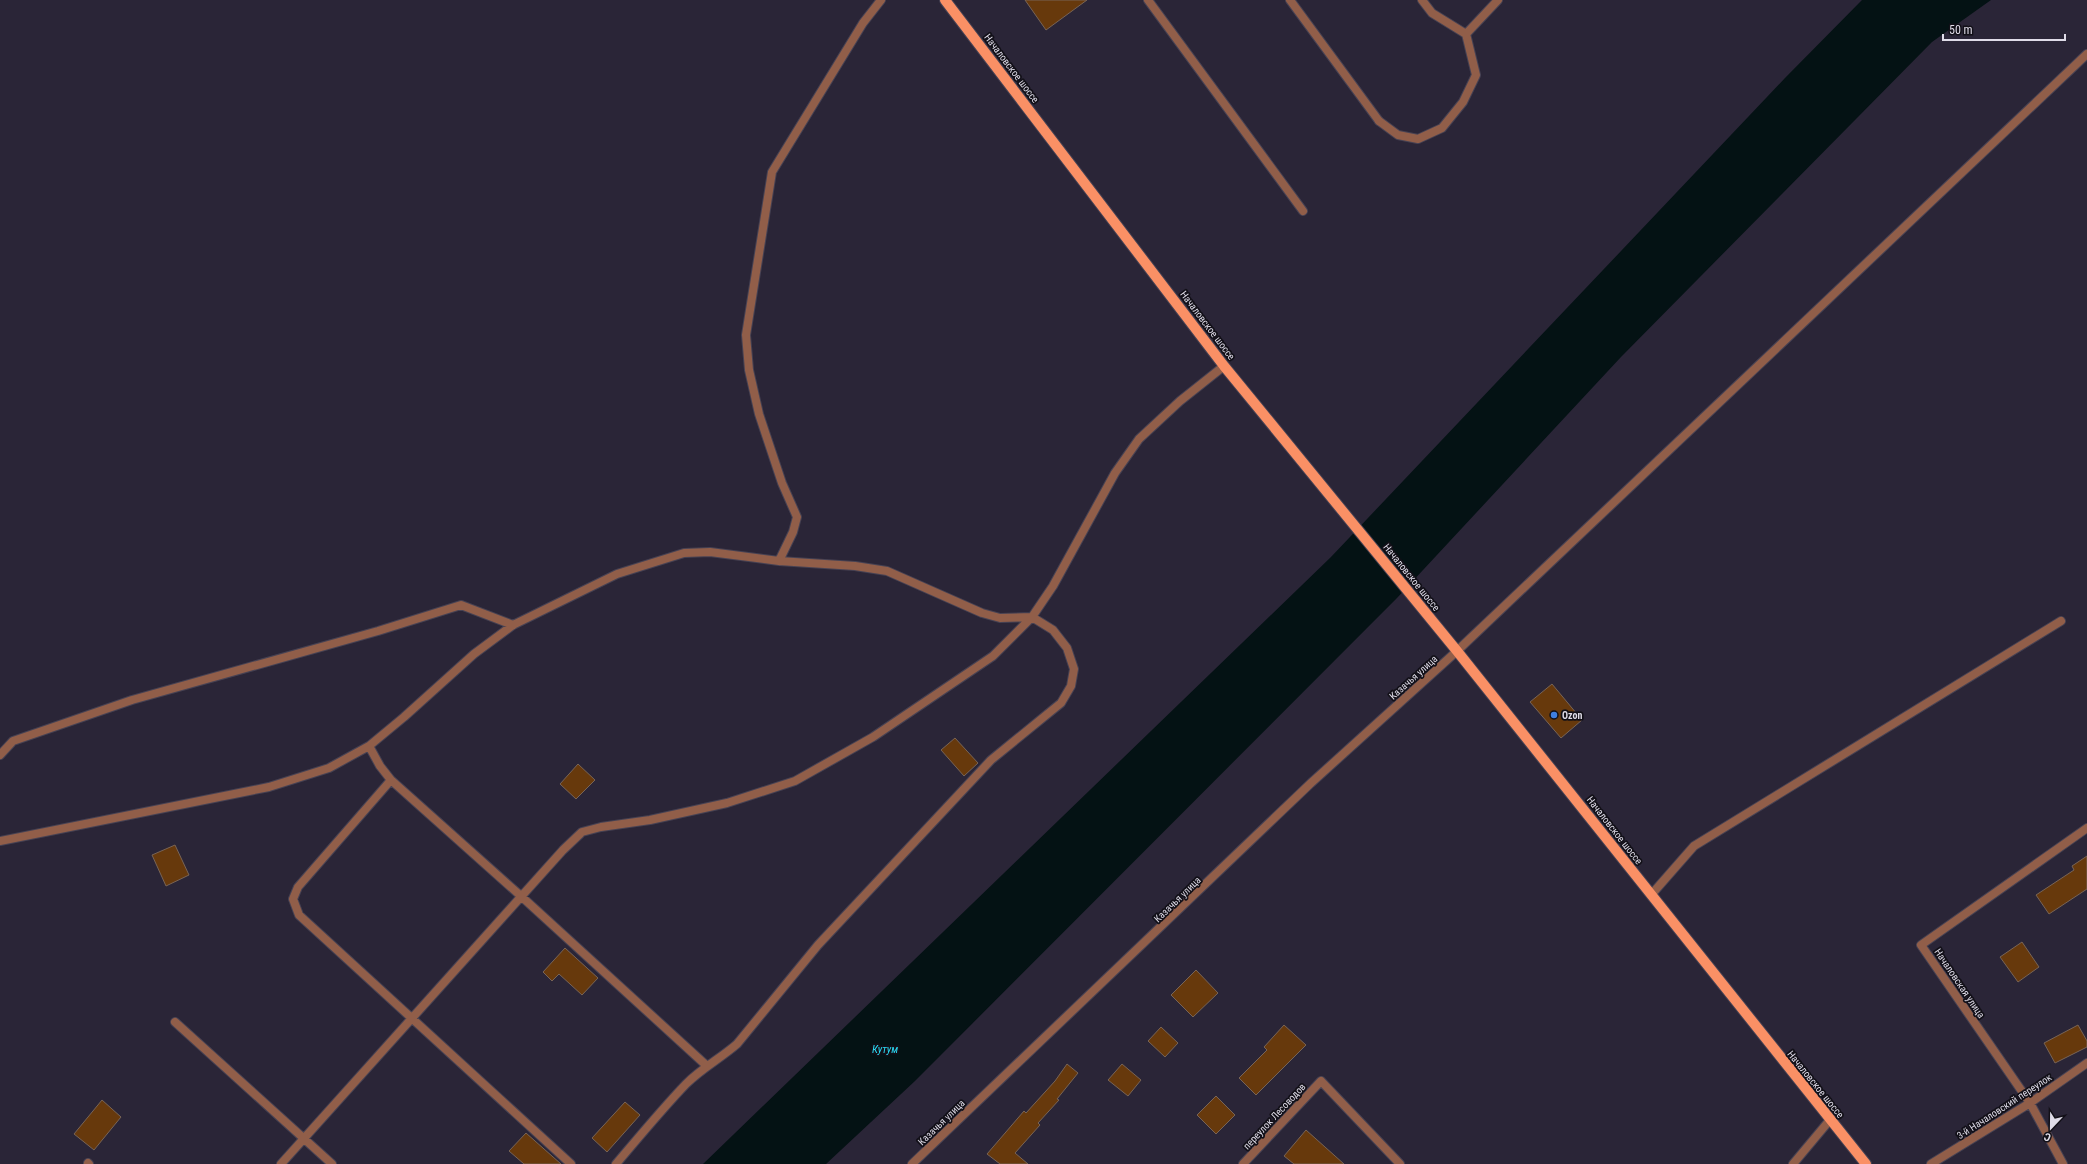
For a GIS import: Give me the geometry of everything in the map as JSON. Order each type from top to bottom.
[{"type":"main road","name":"Началовское шоссе","points":[[945,0],[1224,366],[1458,651],[1830,1121],[1866,1164]]},
{"type":"street","points":[[779,561],[793,532],[797,517],[782,483],[759,414],[749,370],[746,335],[772,172],[863,23],[881,0]]},
{"type":"street","points":[[1148,0],[1303,211]]},
{"type":"street","points":[[1290,0],[1379,121],[1398,135],[1418,140],[1442,128],[1463,102],[1476,76],[1466,34],[1432,13],[1422,0]]},
{"type":"street","points":[[1466,34],[1498,0]]},
{"type":"street","name":"Казачья улица","points":[[912,1164],[1311,783],[1458,651],[2087,54]]},
{"type":"street","points":[[281,1164],[522,896],[582,832],[601,827],[650,820],[727,803],[795,781],[874,737],[993,656],[1032,617],[1053,586],[1115,473],[1139,439],[1180,401],[1224,366]]},
{"type":"street","points":[[0,841],[268,787],[329,768],[369,746],[404,717],[474,654],[513,625],[617,574],[684,553],[710,552],[779,561],[855,566],[887,571],[982,613],[1000,618],[1032,617],[1053,630],[1067,648],[1074,669],[1071,686],[1061,702],[991,760],[818,945],[736,1044],[722,1058],[707,1066],[687,1083],[616,1164]]},
{"type":"street","points":[[0,754],[12,741],[132,700],[378,631],[461,605],[513,625]]},
{"type":"street","points":[[1651,895],[1694,846],[2061,621]]},
{"type":"street","points":[[369,746],[380,766],[391,780],[522,896],[707,1066]]},
{"type":"street","points":[[391,780],[298,887],[293,899],[299,915],[411,1019],[572,1164]]},
{"type":"street","name":"Началовская улица","points":[[2063,1164],[2030,1103],[1921,944],[2087,828]]},
{"type":"street","points":[[175,1022],[332,1164]]},
{"type":"street","name":"3-й Началовский переулок","points":[[1931,1164],[2030,1103],[2087,1063]]},
{"type":"street","name":"переулок Лесоводов","points":[[1243,1164],[1321,1081],[1400,1164]]},
{"type":"street","points":[[1793,1164],[1830,1121]]},
{"type":"water","name":"Кутум","points":[[1862,0],[1991,0],[1932,42],[1621,357],[1397,598],[915,1081],[826,1164],[703,1164],[1331,557],[1785,78]]},
{"type":"building","points":[[1025,0],[1087,0],[1046,30]]},
{"type":"building","points":[[1552,684],[1582,720],[1561,738],[1530,702]]},
{"type":"building","points":[[955,738],[978,763],[964,776],[941,750]]},
{"type":"building","points":[[578,764],[595,780],[576,799],[560,784]]},
{"type":"building","points":[[175,845],[189,875],[166,886],[152,855]]},
{"type":"building","points":[[2087,856],[2087,889],[2049,914],[2036,895],[2074,870],[2072,866]]},
{"type":"building","points":[[2022,942],[2039,967],[2018,982],[2000,957]]},
{"type":"building","points":[[565,948],[598,978],[582,995],[559,974],[552,981],[543,972]]},
{"type":"building","points":[[1196,970],[1218,993],[1193,1017],[1171,995]]},
{"type":"building","points":[[1284,1025],[1306,1045],[1256,1095],[1239,1078],[1267,1050],[1264,1047]]},
{"type":"building","points":[[2078,1025],[2087,1041],[2087,1047],[2055,1063],[2044,1043]]},
{"type":"building","points":[[1161,1027],[1178,1043],[1165,1057],[1148,1041]]},
{"type":"building","points":[[1067,1064],[1078,1073],[1057,1099],[1059,1100],[1038,1123],[1040,1125],[1015,1153],[1028,1164],[1000,1164],[987,1154],[1024,1111],[1026,1113],[1055,1081]]},
{"type":"building","points":[[1122,1064],[1141,1080],[1128,1096],[1108,1080]]},
{"type":"building","points":[[1216,1096],[1235,1115],[1216,1134],[1197,1115]]},
{"type":"building","points":[[102,1100],[121,1117],[94,1150],[74,1134]]},
{"type":"building","points":[[625,1102],[640,1115],[607,1152],[592,1138]]},
{"type":"building","points":[[1306,1130],[1344,1164],[1294,1164],[1284,1156]]},
{"type":"building","points":[[526,1133],[561,1164],[524,1164],[509,1151]]},
{"type":"place","name":"Ozon","points":[[1554,715]]}]
